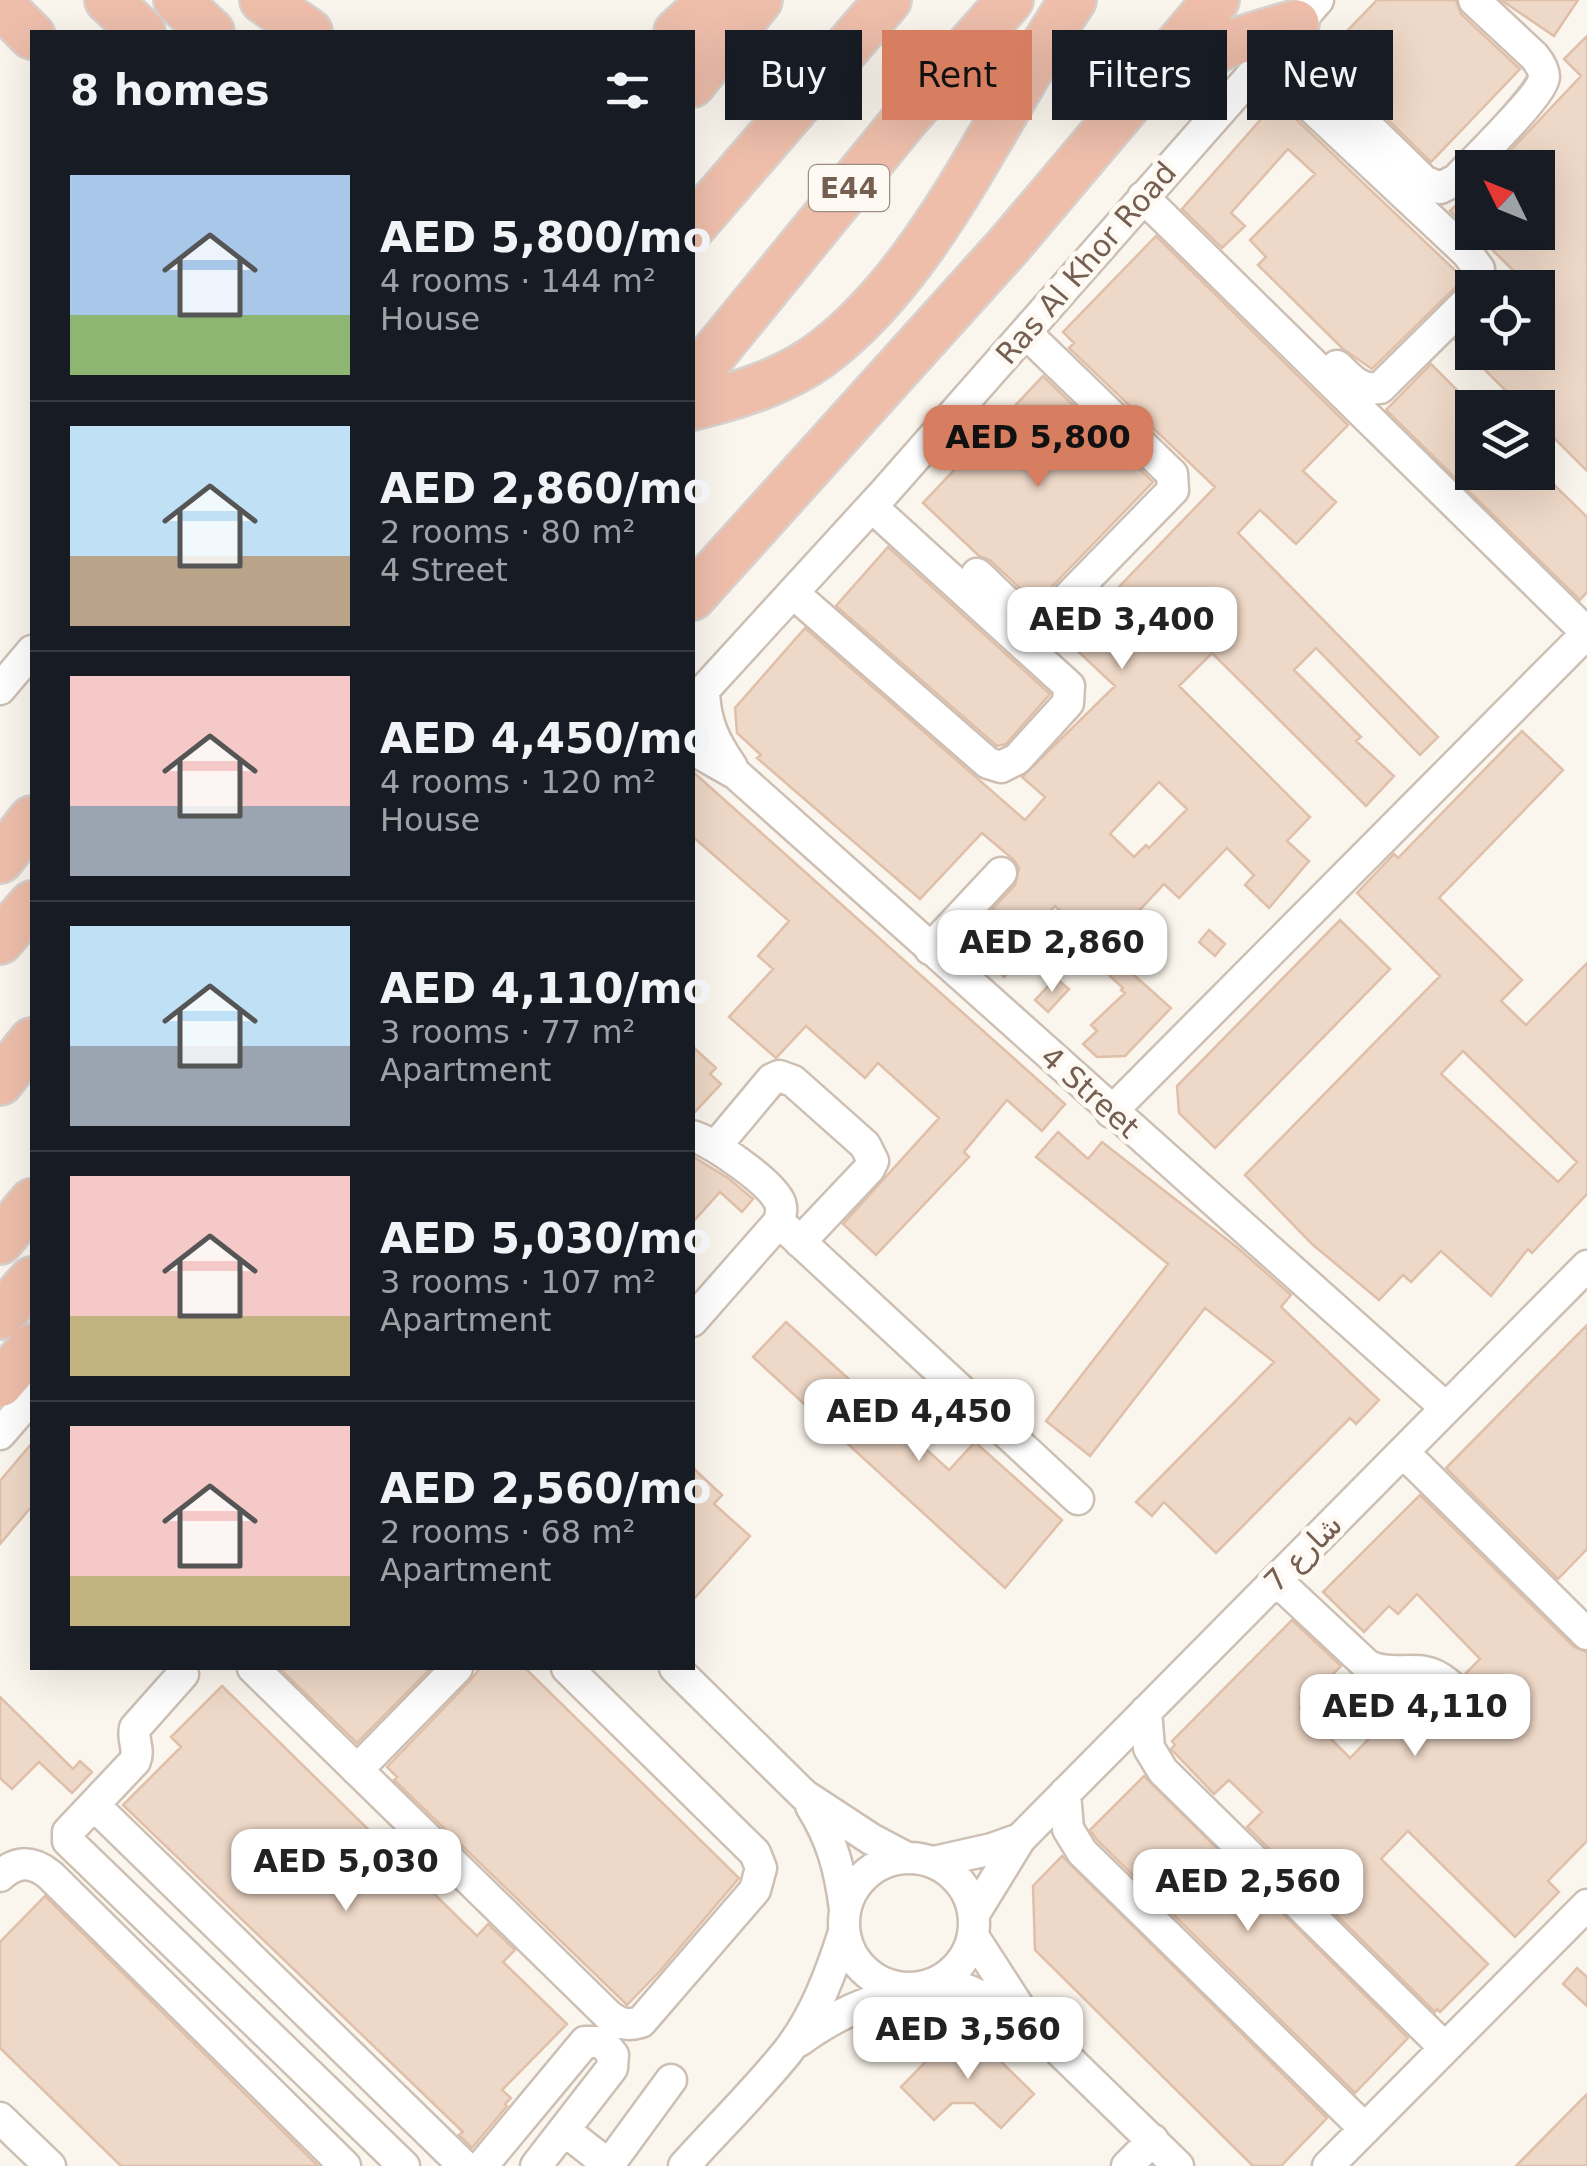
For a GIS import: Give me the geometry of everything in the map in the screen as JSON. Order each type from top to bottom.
[{"type":"highway","points":[[108,0],[140,30]]},
{"type":"highway","points":[[177,0],[209,30]]},
{"type":"highway","points":[[264,0],[307,30]]},
{"type":"highway","points":[[679,30],[712,0]]},
{"type":"highway","points":[[695,80],[758,0]]},
{"type":"highway","points":[[695,225],[888,0]]},
{"type":"highway","name":"E44","points":[[695,376],[906,118],[1010,0]]},
{"type":"highway","points":[[695,406],[745,394],[818,357],[872,310],[937,222],[1073,0]]},
{"type":"highway","points":[[698,598],[1010,244],[1216,0]]},
{"type":"highway","points":[[0,4],[30,34]]},
{"type":"highway","points":[[1010,244],[1184,67],[1216,47],[1247,40]]},
{"type":"highway","points":[[0,860],[30,822]]},
{"type":"highway","points":[[0,941],[30,906]]},
{"type":"highway","points":[[0,1082],[30,1044]]},
{"type":"highway","points":[[0,1241],[30,1204]]},
{"type":"highway","points":[[0,1316],[30,1282]]},
{"type":"highway","points":[[0,1384],[30,1349]]},
{"type":"street","points":[[1369,120],[1424,181],[1440,188],[1456,180],[1534,96],[1544,76],[1541,65],[1474,0]]},
{"type":"street","name":"Ras Al Khor Road","points":[[698,697],[878,500],[1247,79]]},
{"type":"street","points":[[1360,120],[1479,270]]},
{"type":"street","points":[[1149,190],[1358,386],[1368,390],[1380,388],[1455,314]]},
{"type":"street","points":[[1112,1112],[1587,633],[1149,190]]},
{"type":"street","points":[[878,500],[1019,610],[1033,619],[1042,619],[1056,610],[1168,496],[1173,490],[1172,474],[1026,332]]},
{"type":"street","points":[[793,593],[988,763],[1001,766],[1017,759],[1068,703],[1070,690],[1066,681],[878,500]]},
{"type":"street","points":[[0,689],[30,653]]},
{"type":"street","name":"4 Street","points":[[698,697],[714,740],[736,774]]},
{"type":"street","name":"4 Street","points":[[695,751],[736,774],[1446,1408]]},
{"type":"street","points":[[930,948],[1001,873]]},
{"type":"street","points":[[695,1317],[790,1232],[868,1168],[873,1161],[865,1145],[793,1081],[779,1076],[772,1079],[704,1141],[779,1200],[790,1232],[1078,1499]]},
{"type":"street","name":"شارع 7","points":[[974,1925],[1020,1839],[1587,1266]]},
{"type":"street","points":[[0,1434],[30,1399]]},
{"type":"street","points":[[1403,1452],[1580,1614]]},
{"type":"street","points":[[1276,1580],[1368,1666],[1379,1671],[1435,1675],[1476,1712]]},
{"type":"street","points":[[255,1670],[608,2016],[624,2024],[641,2022],[755,1890],[761,1868],[755,1854],[569,1670]]},
{"type":"street","points":[[357,1770],[455,1670]]},
{"type":"street","points":[[677,1670],[804,1795],[871,1840],[961,1882],[974,1925],[1026,2018]]},
{"type":"street","points":[[183,1674],[135,1728],[135,1761],[68,1832],[68,1841],[404,2166]]},
{"type":"street","points":[[1146,1711],[1149,1748],[1162,1771],[1445,2048]]},
{"type":"street","points":[[1065,1793],[1068,1829],[1082,1852],[1364,2129]]},
{"type":"street","points":[[804,1795],[831,1842],[840,1868],[852,1955],[866,1973],[887,1985],[966,1990],[1026,2018],[1175,2165]]},
{"type":"street","points":[[94,1804],[464,2166]]},
{"type":"street","name":"شارع 7","points":[[920,1860],[963,1857],[1020,1839]]},
{"type":"street","points":[[684,2166],[789,2049],[824,1986],[854,1889],[868,1873],[886,1862],[920,1860]]},
{"type":"street","points":[[0,1876],[24,1863],[39,1866],[345,2166]]},
{"type":"street","points":[[154,1978],[213,1921]]},
{"type":"street","points":[[1328,2166],[1445,2048],[1582,1921]]},
{"type":"street","points":[[789,2049],[839,2014],[866,2001],[922,1986],[952,1972],[966,1956],[974,1925]]},
{"type":"street","points":[[482,2166],[585,2042],[602,2042],[613,2056],[612,2068],[536,2166]]},
{"type":"street","points":[[564,2130],[609,2166],[670,2080]]},
{"type":"street","points":[[0,2118],[50,2166]]},
{"type":"street","points":[[1128,2166],[1153,2140]]},
{"type":"building","points":[[1377,0],[1456,0],[1461,14],[1520,69],[1431,162],[1388,120],[1393,120],[1393,30],[1348,30]]},
{"type":"building","points":[[1501,0],[1578,0],[1554,36]]},
{"type":"building","points":[[1587,36],[1587,471],[1555,439],[1555,390],[1505,390],[1485,370],[1555,370],[1555,270],[1513,270],[1492,250],[1555,250],[1555,150],[1511,150],[1581,76],[1564,59]]},
{"type":"building","points":[[1260,120],[1297,120],[1455,270],[1455,288],[1372,369],[1343,349],[1258,265],[1266,257],[1250,240],[1315,174],[1288,149],[1231,213],[1245,226],[1222,248],[1182,209]]},
{"type":"building","points":[[1156,236],[1348,425],[1303,471],[1336,502],[1296,544],[1260,510],[1238,533],[1438,737],[1420,755],[1316,648],[1294,670],[1361,737],[1356,741],[1394,776],[1366,806],[1212,653],[1179,686],[1310,817],[1287,841],[1309,861],[1269,908],[1245,885],[1254,875],[1227,848],[1179,898],[1164,884],[1138,912],[1142,916],[1135,923],[1141,932],[1116,959],[1171,1008],[1125,1056],[1097,1057],[1083,1044],[1097,1031],[1091,1025],[1125,993],[1098,965],[1108,954],[1055,906],[1017,946],[1025,953],[1004,977],[964,940],[1015,885],[1019,868],[982,833],[920,899],[757,758],[761,755],[737,733],[735,708],[805,628],[1025,820],[1045,797],[1022,777],[1115,686],[1067,641],[1215,487],[1069,348],[1074,343],[1063,332]],"holes":[[[1159,782],[1187,809],[1149,848],[1146,845],[1134,857],[1110,834]]]},
{"type":"building","points":[[1431,364],[1457,390],[1455,478],[1386,410]]},
{"type":"building","points":[[1043,376],[1153,482],[1040,599],[1022,590],[990,560],[979,556],[923,503]]},
{"type":"building","points":[[1555,486],[1587,517],[1587,592],[1580,600],[1468,490],[1555,490]]},
{"type":"building","points":[[888,547],[1050,694],[1006,744],[997,746],[836,606]]},
{"type":"building","points":[[1522,731],[1563,770],[1439,898],[1522,980],[1501,1001],[1526,1025],[1587,963],[1587,1194],[1532,1253],[1528,1249],[1491,1296],[1441,1251],[1411,1282],[1403,1275],[1379,1300],[1312,1244],[1245,1175],[1440,976],[1357,893],[1394,854],[1398,858]],"holes":[[[1463,1051],[1577,1162],[1558,1182],[1441,1074]]]},
{"type":"building","points":[[695,774],[1065,1104],[1042,1131],[1007,1100],[964,1152],[969,1157],[876,1255],[843,1224],[939,1118],[878,1063],[865,1078],[806,1026],[776,1058],[729,1017],[773,969],[758,956],[789,921],[695,839]]},
{"type":"building","points":[[1340,920],[1390,969],[1215,1148],[1179,1113],[1177,1086]]},
{"type":"building","points":[[1209,930],[1225,944],[1215,956],[1199,942]]},
{"type":"building","points":[[1056,978],[1069,989],[1048,1012],[1035,1000]]},
{"type":"building","points":[[695,1049],[716,1068],[710,1074],[721,1084],[695,1112]]},
{"type":"building","points":[[1058,1132],[1088,1159],[1102,1142],[1239,1249],[1291,1295],[1281,1307],[1379,1400],[1356,1424],[1350,1418],[1216,1553],[1164,1502],[1152,1516],[1136,1502],[1274,1362],[1205,1308],[1090,1456],[1046,1421],[1168,1264],[1036,1157]]},
{"type":"building","points":[[695,1158],[753,1199],[742,1212],[720,1192],[695,1220]]},
{"type":"building","points":[[786,1322],[949,1470],[975,1442],[1062,1520],[1005,1588],[753,1357]]},
{"type":"building","points":[[1587,1325],[1587,1549],[1558,1579],[1446,1468]]},
{"type":"building","points":[[30,1445],[30,1508],[0,1544],[0,1481]]},
{"type":"building","points":[[695,1470],[722,1495],[714,1504],[750,1536],[695,1598]]},
{"type":"building","points":[[1420,1495],[1574,1647],[1587,1652],[1587,1841],[1548,1881],[1559,1892],[1515,1937],[1408,1831],[1381,1859],[1488,1964],[1440,2012],[1435,2012],[1247,1827],[1262,1812],[1229,1780],[1214,1794],[1171,1749],[1175,1745],[1172,1741],[1292,1620],[1341,1666],[1300,1708],[1350,1758],[1391,1716],[1402,1728],[1434,1696],[1470,1730],[1490,1724],[1495,1707],[1465,1674],[1480,1659],[1417,1594],[1398,1614],[1389,1606],[1364,1632],[1323,1592]]},
{"type":"building","points":[[281,1670],[429,1670],[357,1743]]},
{"type":"building","points":[[478,1670],[527,1670],[739,1878],[627,2005],[394,1780],[397,1777],[387,1767]]},
{"type":"building","points":[[222,1686],[477,1936],[488,1924],[515,1950],[503,1962],[567,2024],[502,2090],[511,2098],[507,2106],[472,2148],[459,2135],[463,2132],[123,1805],[181,1747],[171,1737]]},
{"type":"building","points":[[0,1697],[73,1769],[80,1761],[92,1772],[72,1793],[39,1762],[12,1789],[0,1778]]},
{"type":"building","points":[[1144,1776],[1408,2038],[1355,2093],[1090,1830]]},
{"type":"building","points":[[1062,1856],[1327,2118],[1281,2166],[1253,2166],[1035,1950],[1033,1886]]},
{"type":"building","points":[[45,1896],[318,2166],[121,2166],[0,2048],[0,1942]]},
{"type":"building","points":[[1577,1968],[1587,1977],[1587,2006],[1563,1984]]},
{"type":"building","points":[[946,2041],[980,2041],[1034,2094],[1001,2128],[974,2103],[952,2103],[934,2120],[901,2087]]},
{"type":"building","points":[[1587,2094],[1587,2166],[1516,2166]]}]
